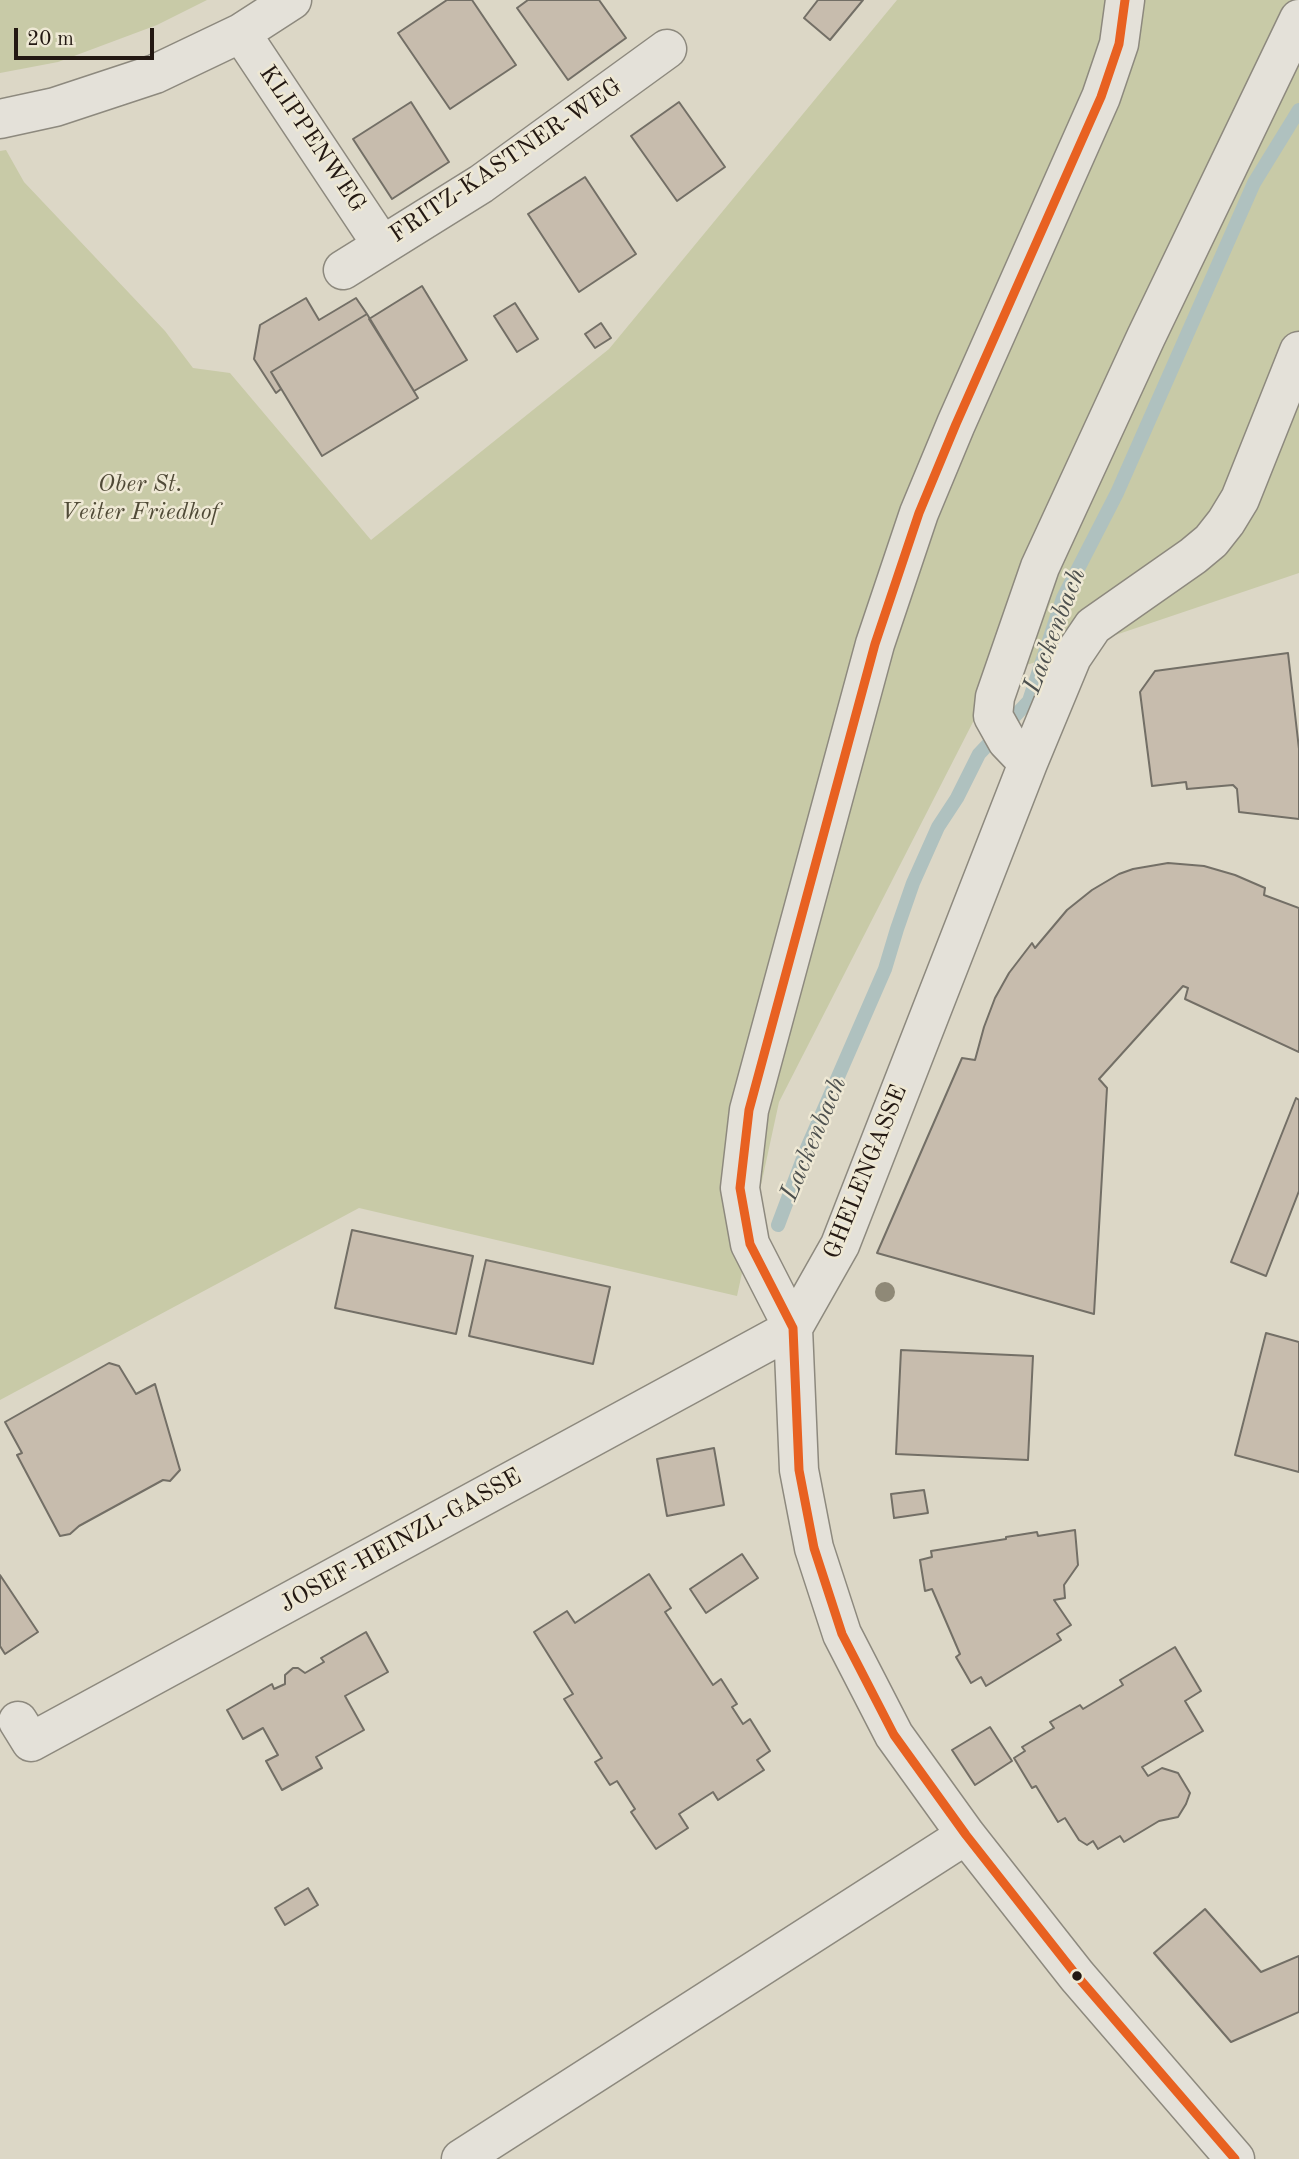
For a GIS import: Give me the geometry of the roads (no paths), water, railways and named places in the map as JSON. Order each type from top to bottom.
[{"type":"street","points":[[0,119],[55,107],[155,74],[241,33],[292,0]]},
{"type":"street","points":[[1125,0],[1119,44],[1101,97],[919,513],[875,644],[750,1110],[740,1188],[758,1260],[793,1328],[799,1470],[814,1548],[842,1634],[894,1735],[966,1835],[1077,1976],[1235,2159]]},
{"type":"street","points":[[1009,740],[995,697],[1040,567],[1146,337],[1299,19]]},
{"type":"street","name":"KLIPPENWEG","points":[[241,33],[382,245]]},
{"type":"street","name":"FRITZ-KASTNER-WEG","points":[[343,270],[481,184],[667,49]]},
{"type":"street","name":"GHELENGASSE","points":[[793,1328],[840,1245],[1009,740],[1093,626],[1193,556],[1211,541],[1226,522],[1240,499],[1299,351]]},
{"type":"street","name":"JOSEF-HEINZL-GASSE","points":[[18,1721],[31,1742],[793,1328]]},
{"type":"street","points":[[461,2159],[966,1835]]},
{"type":"waterway","name":"Lackenbach","points":[[778,1225],[807,1148],[885,969],[913,883],[938,827],[957,798],[979,754],[1029,701],[1063,598],[1117,493],[1254,183],[1299,110]]},
{"type":"park label","name":"Ober St. Veiter Friedhof","points":[[140,499]]}]
